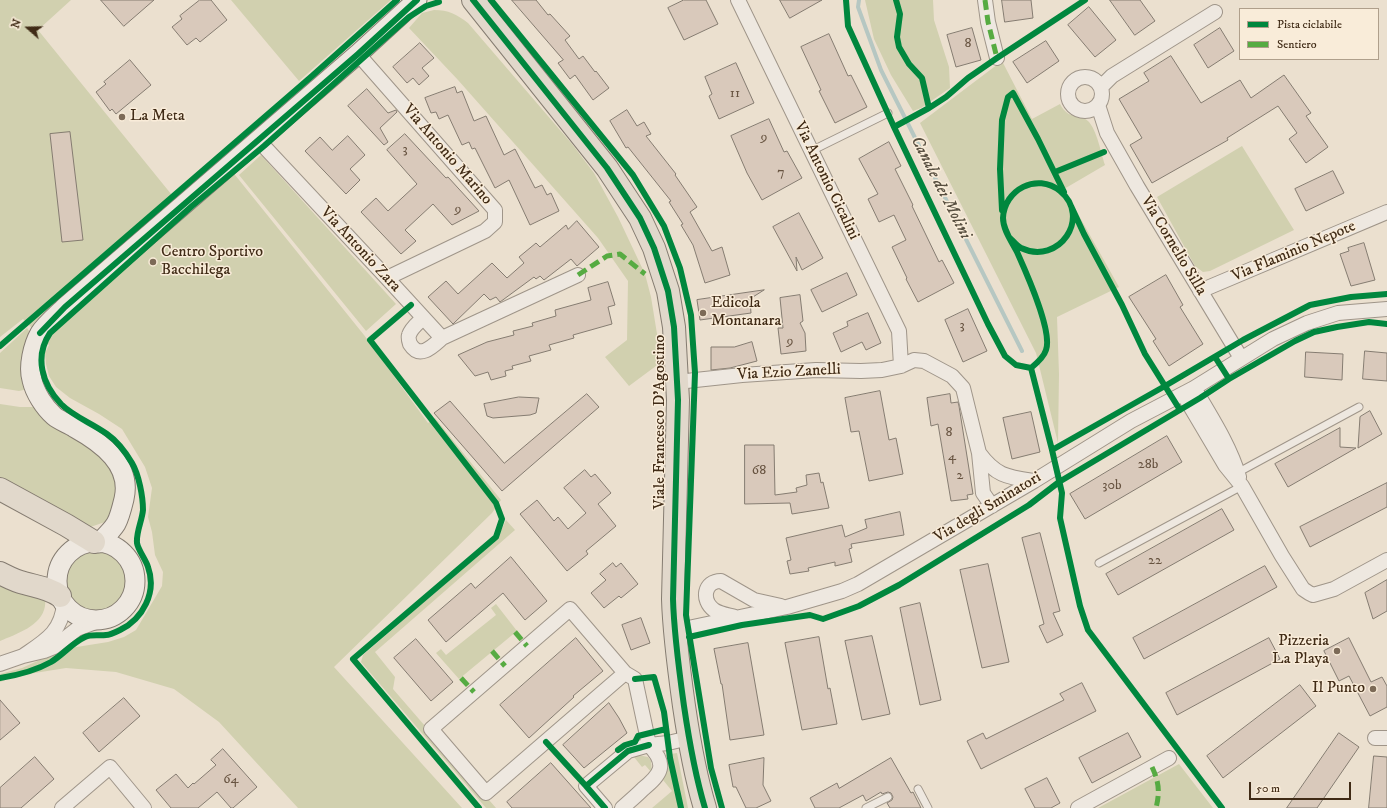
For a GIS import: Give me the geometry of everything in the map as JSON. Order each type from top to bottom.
[{"type":"main road","name":"Viale Francesco D'Agostino","points":[[473,0],[607,168],[640,218],[654,248],[668,291],[674,328],[677,382],[673,599],[674,631],[689,738],[699,789],[705,808]]},
{"type":"main road","points":[[0,489],[97,542]]},
{"type":"main road","points":[[0,573],[8,578],[22,583],[48,588],[62,600]]},
{"type":"street","points":[[0,664],[23,656],[44,652],[54,647],[77,629],[117,615],[130,601],[134,593],[135,585],[135,576],[125,545],[129,504],[121,469],[113,455],[77,428],[55,416],[42,402],[32,380],[31,356],[40,333],[65,307],[358,54],[417,0]]},
{"type":"street","name":"Via Antonio Cicalini","points":[[738,0],[900,331],[901,366]]},
{"type":"street","points":[[985,0],[988,22],[997,58]]},
{"type":"street","points":[[1092,108],[1082,111],[1072,106],[1069,90],[1071,85],[1079,78],[1090,78],[1098,84],[1215,12]]},
{"type":"street","name":"Via Antonio Marino","points":[[358,54],[495,210],[495,222],[485,231],[387,278]]},
{"type":"street","name":"Via Cornelio Silla","points":[[1098,84],[1102,97],[1092,108],[1146,201],[1241,358]]},
{"type":"street","name":"Via Antonio Zara","points":[[258,140],[442,338]]},
{"type":"street","name":"Via Flaminio Nepote","points":[[1200,291],[1387,212]]},
{"type":"street","points":[[423,318],[413,328],[409,335],[408,341],[412,347],[418,351],[425,351],[432,348],[442,338],[578,275]]},
{"type":"street","name":"Via degli Sminatori","points":[[674,631],[787,607],[842,591],[858,584],[1034,481],[1131,421],[1188,391],[1273,339],[1307,323],[1338,313],[1386,309]]},
{"type":"street","points":[[901,366],[923,371],[941,370],[952,376],[963,388],[979,453],[983,493],[992,506]]},
{"type":"street","name":"Via Ezio Zanelli","points":[[677,382],[742,375],[816,370],[882,370],[901,366]]},
{"type":"street","points":[[1188,391],[1282,556],[1303,589],[1309,594],[1313,595],[1334,589],[1387,560]]},
{"type":"street","points":[[979,453],[986,462],[1004,475],[1034,481]]},
{"type":"street","points":[[97,542],[115,527],[120,518],[126,490]]},
{"type":"street","points":[[23,656],[44,642],[58,627],[63,613],[62,600],[58,589],[58,578],[63,562],[75,549],[86,544],[97,542],[111,545],[127,557],[132,567]]},
{"type":"street","name":"Via degli Sminatori","points":[[737,617],[715,610],[709,605],[706,599],[706,593],[709,586],[716,581],[722,581],[754,600],[773,606],[787,607]]},
{"type":"street","points":[[62,600],[69,609],[78,616],[88,620],[101,620]]},
{"type":"street","points":[[622,808],[656,778],[660,769],[658,756],[649,745],[635,679],[625,672],[570,609],[431,729],[486,793],[625,672]]},
{"type":"street","points":[[605,808],[586,786],[628,751],[649,745],[668,743],[689,738]]},
{"type":"street","points":[[1078,808],[1169,758]]},
{"type":"street","points":[[62,808],[110,767],[144,808]]},
{"type":"lane","points":[[811,151],[888,113]]},
{"type":"lane","points":[[1099,563],[1237,478],[1358,407]]},
{"type":"lane","points":[[918,789],[928,808]]},
{"type":"lane","points":[[866,808],[888,796]]},
{"type":"green space","points":[[0,0],[71,0],[38,30],[180,205],[227,165],[364,335],[428,423],[435,418],[501,500],[492,513],[334,667],[462,808],[298,808],[219,722],[174,689],[116,672],[66,668],[16,676],[0,682],[0,674],[22,668],[64,649],[108,642],[124,637],[136,630],[162,586],[163,572],[155,555],[152,532],[148,517],[152,488],[145,467],[122,429],[70,398],[56,387],[49,376],[46,364],[45,353],[49,345],[23,319],[0,337]]},
{"type":"green space","points":[[231,0],[391,0],[299,81]]},
{"type":"green space","points":[[865,0],[933,0],[934,20],[949,67],[950,88],[921,108],[913,111],[891,75],[874,39]]},
{"type":"green space","points":[[434,10],[452,13],[468,23],[572,144],[594,173],[618,217],[645,274],[651,297],[660,363],[629,386],[605,357],[627,340],[628,281],[598,238],[458,80],[409,28],[422,13]]},
{"type":"green space","points":[[1002,61],[1032,119],[1060,104],[1067,113],[1084,118],[1094,130],[1105,165],[1064,189],[1119,287],[1057,317],[1059,374],[1058,443],[1036,353],[920,123]]},
{"type":"green space","points":[[1242,146],[1294,230],[1210,271],[1203,272],[1195,266],[1157,197]]},
{"type":"green space","points":[[261,155],[396,304],[366,331],[239,175]]},
{"type":"green space","points":[[27,328],[29,331],[24,352],[32,388],[19,391],[0,388],[0,353]]},
{"type":"green space","points":[[0,404],[20,407],[47,407],[122,475],[116,515],[105,522],[70,534],[0,484]]},
{"type":"green space","points":[[506,520],[515,530],[375,652],[395,677],[393,689],[496,808],[486,808],[361,662],[363,655],[497,539]]},
{"type":"green space","points":[[96,552],[113,557],[121,565],[126,582],[121,599],[113,607],[96,612],[79,607],[71,599],[66,582],[71,565],[79,557]]},
{"type":"green space","points":[[0,573],[44,587],[45,606],[43,613],[34,624],[0,641]]},
{"type":"green space","points":[[496,604],[517,631],[459,679],[436,653],[441,649],[446,655],[496,615],[491,608]]},
{"type":"green space","points":[[677,753],[688,808],[652,808],[672,791],[663,780],[667,768],[664,755]]},
{"type":"green space","points":[[638,755],[648,757],[651,761],[652,773],[645,765],[642,767],[634,757]]},
{"type":"green space","points":[[1179,764],[1213,808],[1098,808]]},
{"type":"building","points":[[101,0],[154,0],[124,26]]},
{"type":"building","points":[[200,0],[211,0],[227,20],[200,42],[196,38],[187,45],[172,27],[182,19],[180,16]]},
{"type":"building","points":[[512,0],[536,0],[548,15],[550,14],[570,36],[565,40],[579,59],[583,56],[609,88],[593,100],[575,75],[570,79],[558,63],[563,60]]},
{"type":"building","points":[[684,0],[706,0],[718,24],[684,40],[668,8]]},
{"type":"building","points":[[780,0],[822,0],[790,18]]},
{"type":"building","points":[[1002,0],[1031,0],[1033,18],[1005,22]]},
{"type":"building","points":[[1110,0],[1140,0],[1155,21],[1135,35]]},
{"type":"building","points":[[1089,7],[1116,40],[1095,57],[1068,25]]},
{"type":"building","points":[[972,28],[981,60],[956,67],[947,35]]},
{"type":"building","points":[[1220,28],[1234,51],[1208,68],[1194,45]]},
{"type":"building","points":[[829,34],[848,76],[851,75],[867,107],[835,123],[819,91],[821,90],[801,47]]},
{"type":"building","points":[[1046,41],[1059,61],[1027,83],[1013,62]]},
{"type":"building","points":[[420,43],[434,58],[422,68],[429,76],[419,85],[413,78],[407,83],[393,67]]},
{"type":"building","points":[[1171,56],[1201,103],[1240,80],[1251,98],[1284,75],[1311,113],[1306,116],[1328,147],[1306,163],[1289,139],[1297,133],[1278,106],[1227,138],[1228,140],[1152,183],[1130,145],[1142,138],[1119,99],[1149,81],[1144,73]]},
{"type":"building","points":[[130,60],[151,85],[116,114],[112,109],[110,111],[96,92],[106,84],[104,82]]},
{"type":"building","points":[[736,63],[754,103],[719,119],[709,96],[712,94],[705,77]]},
{"type":"building","points":[[455,87],[457,93],[462,91],[474,121],[486,116],[504,155],[515,149],[535,188],[542,185],[547,195],[551,193],[559,211],[530,225],[509,180],[495,188],[475,148],[472,149],[469,142],[462,145],[448,115],[439,119],[436,112],[431,113],[425,98]]},
{"type":"building","points":[[367,89],[388,113],[396,110],[397,112],[380,128],[388,142],[384,145],[348,106]]},
{"type":"building","points":[[627,110],[637,126],[644,122],[651,134],[646,136],[676,174],[675,175],[697,207],[690,212],[712,251],[722,247],[730,275],[705,283],[693,245],[681,225],[683,224],[669,202],[671,201],[628,147],[626,148],[610,121]]},
{"type":"building","points":[[769,119],[784,152],[787,151],[802,178],[762,200],[747,173],[731,136]]},
{"type":"building","points":[[70,132],[83,240],[62,242],[50,134]]},
{"type":"building","points":[[405,134],[446,178],[448,177],[479,211],[452,225],[433,204],[405,230],[416,241],[401,254],[361,212],[376,198],[388,211],[417,184],[387,150]]},
{"type":"building","points":[[348,136],[365,155],[350,169],[360,180],[346,194],[305,151],[320,137],[332,150]]},
{"type":"building","points":[[889,142],[901,166],[895,169],[913,205],[912,206],[939,262],[942,260],[954,283],[918,302],[892,247],[906,240],[894,215],[879,222],[868,199],[878,194],[859,159]]},
{"type":"building","points":[[1333,171],[1344,193],[1306,211],[1295,189]]},
{"type":"building","points":[[799,213],[823,258],[802,270],[796,257],[797,271],[773,227]]},
{"type":"building","points":[[577,221],[599,247],[577,266],[571,259],[544,280],[540,276],[536,279],[534,277],[500,302],[496,297],[490,300],[484,294],[453,324],[428,297],[446,281],[458,294],[492,263],[507,278],[524,263],[519,257],[536,243],[540,247],[566,225],[568,229]]},
{"type":"building","points":[[1364,243],[1375,280],[1351,286],[1340,254],[1349,251],[1348,248]]},
{"type":"building","points":[[847,273],[857,295],[822,312],[811,290]]},
{"type":"building","points":[[1166,275],[1183,305],[1180,307],[1203,344],[1169,366],[1153,341],[1156,339],[1129,297]]},
{"type":"building","points":[[608,282],[615,305],[608,307],[612,324],[573,335],[574,338],[549,345],[551,350],[529,356],[531,361],[512,366],[513,369],[505,371],[506,376],[491,380],[488,372],[475,376],[458,355],[487,342],[514,335],[513,331],[533,326],[532,323],[556,316],[555,310],[591,300],[588,288]]},
{"type":"building","points":[[764,290],[745,302],[750,301],[751,313],[700,320],[697,300]]},
{"type":"building","points":[[800,295],[803,321],[800,323],[805,333],[806,351],[781,354],[778,328],[783,328],[780,298]]},
{"type":"building","points":[[968,309],[987,351],[963,362],[945,320]]},
{"type":"building","points":[[868,313],[881,343],[866,350],[862,342],[841,352],[833,333],[848,326],[847,322]]},
{"type":"building","points":[[752,342],[757,361],[730,368],[711,370],[711,347],[734,347]]},
{"type":"building","points":[[1365,351],[1387,353],[1387,381],[1363,379]]},
{"type":"building","points":[[1306,352],[1343,354],[1342,380],[1305,377]]},
{"type":"building","points":[[880,391],[889,440],[896,438],[903,474],[869,481],[859,431],[851,432],[845,398]]},
{"type":"building","points":[[587,394],[599,407],[502,491],[434,413],[450,401],[504,463]]},
{"type":"building","points":[[950,394],[951,403],[958,402],[959,406],[973,494],[967,495],[968,499],[951,501],[938,424],[931,426],[927,398]]},
{"type":"building","points":[[519,397],[539,398],[536,413],[530,415],[493,418],[487,416],[484,404]]},
{"type":"building","points":[[1370,411],[1382,434],[1358,448],[1360,417]]},
{"type":"building","points":[[1031,412],[1040,452],[1012,459],[1003,418]]},
{"type":"building","points":[[1340,428],[1340,447],[1356,448],[1288,487],[1275,464]]},
{"type":"building","points":[[1167,436],[1182,462],[1085,519],[1070,494]]},
{"type":"building","points":[[745,445],[774,445],[775,495],[797,492],[796,488],[807,485],[806,475],[819,473],[821,483],[823,482],[829,508],[792,514],[790,503],[745,504]]},
{"type":"building","points":[[585,470],[591,477],[595,474],[611,493],[598,504],[616,526],[586,551],[588,554],[567,571],[520,514],[537,500],[554,521],[558,517],[568,529],[586,513],[564,488]]},
{"type":"building","points":[[1387,483],[1387,507],[1310,547],[1300,527]]},
{"type":"building","points":[[1222,509],[1234,530],[1118,595],[1106,574]]},
{"type":"building","points":[[900,512],[904,535],[851,544],[852,548],[849,549],[852,562],[835,566],[835,562],[808,568],[809,571],[790,574],[787,561],[791,560],[786,538],[842,525],[845,537],[867,528],[865,520]]},
{"type":"building","points":[[1040,533],[1060,611],[1053,613],[1063,635],[1047,643],[1039,626],[1044,624],[1022,538]]},
{"type":"building","points":[[511,557],[547,601],[525,620],[503,593],[446,642],[428,620],[471,583],[475,588]]},
{"type":"building","points":[[613,563],[616,567],[621,563],[638,584],[621,598],[619,596],[604,608],[591,593],[606,580],[600,574]]},
{"type":"building","points":[[988,564],[1009,662],[982,668],[960,570]]},
{"type":"building","points":[[1265,566],[1277,587],[1144,659],[1133,638]]},
{"type":"building","points":[[1387,580],[1387,611],[1373,619],[1365,593]]},
{"type":"building","points":[[920,603],[941,700],[920,705],[900,608]]},
{"type":"building","points":[[641,618],[650,643],[631,650],[622,625]]},
{"type":"building","points":[[872,636],[890,714],[862,720],[845,641]]},
{"type":"building","points":[[819,637],[828,689],[830,688],[837,724],[802,730],[785,643]]},
{"type":"building","points":[[576,638],[603,671],[573,696],[574,697],[529,738],[500,705]]},
{"type":"building","points":[[1269,638],[1280,659],[1177,715],[1166,693]]},
{"type":"building","points":[[1349,638],[1371,682],[1382,677],[1387,686],[1387,707],[1370,716],[1349,676],[1339,681],[1324,651]]},
{"type":"building","points":[[416,639],[453,682],[431,701],[394,658]]},
{"type":"building","points":[[748,643],[764,735],[730,740],[722,684],[714,649]]},
{"type":"building","points":[[1082,683],[1096,711],[981,769],[967,741],[983,733],[986,739],[1064,700],[1060,694]]},
{"type":"building","points":[[1300,685],[1316,706],[1223,778],[1207,756]]},
{"type":"building","points":[[124,698],[140,716],[99,752],[83,733]]},
{"type":"building","points":[[0,700],[20,723],[0,740]]},
{"type":"building","points":[[609,703],[627,733],[584,768],[563,745]]},
{"type":"building","points":[[1128,733],[1141,757],[1092,783],[1079,758]]},
{"type":"building","points":[[1339,733],[1359,747],[1317,808],[1287,808]]},
{"type":"building","points":[[223,749],[257,787],[233,808],[231,808],[217,792],[198,808],[171,808],[156,790],[176,774],[188,788],[216,765],[211,760]]},
{"type":"building","points":[[1374,756],[1387,757],[1387,808],[1369,808]]},
{"type":"building","points":[[35,757],[54,779],[21,808],[0,808],[0,788]]},
{"type":"building","points":[[764,758],[763,785],[771,801],[756,808],[746,808],[736,787],[733,787],[729,765]]},
{"type":"building","points":[[891,758],[911,793],[913,792],[921,808],[890,808],[887,803],[892,800],[893,797],[891,793],[888,792],[882,794],[881,792],[866,801],[863,795],[839,808],[815,808],[810,798],[837,783],[839,788]]},
{"type":"building","points":[[551,763],[591,808],[512,808],[507,802]]},
{"type":"building","points":[[1047,778],[1060,803],[1051,808],[1035,808],[1025,789]]},
{"type":"waterway","name":"Canale dei Molini","points":[[859,0],[858,7],[881,70],[1022,351]]},
{"type":"marked path","points":[[985,0],[988,22],[997,58]]},
{"type":"marked path","points":[[578,275],[607,256],[620,254],[645,274]]},
{"type":"marked path","points":[[515,632],[527,646]]},
{"type":"marked path","points":[[492,651],[505,666]]},
{"type":"marked path","points":[[461,678],[474,692]]},
{"type":"marked path","points":[[1152,767],[1158,787],[1156,808]]},
{"type":"cycle path","points":[[0,346],[312,76],[397,0]]},
{"type":"cycle path","points":[[40,333],[65,307],[358,54],[417,0]]},
{"type":"cycle path","points":[[473,0],[607,168],[640,218],[654,248],[668,291],[674,327],[678,400],[673,599],[674,626],[688,732],[695,770],[705,808]]},
{"type":"cycle path","points":[[491,0],[633,175],[664,226],[680,268],[691,315],[695,373],[686,615],[711,768],[722,808]]},
{"type":"cycle path","points":[[846,0],[848,26],[894,127],[988,324],[1005,356],[1016,365],[1031,368],[1062,493],[1060,518],[1080,606],[1088,630],[1222,808]]},
{"type":"cycle path","points":[[896,0],[900,14],[897,37],[899,47],[909,64],[922,78],[929,108]]},
{"type":"cycle path","points":[[894,127],[946,97],[968,78],[1085,0]]},
{"type":"cycle path","points":[[0,678],[14,676],[39,668],[56,659],[76,642],[85,637],[109,634],[128,625],[135,619],[146,604],[151,586],[148,567],[137,543],[137,535],[143,510],[137,474],[127,455],[114,440],[101,430],[66,409],[49,388],[42,370],[41,361],[42,351],[50,333],[192,206],[264,146],[409,17],[426,6],[439,2]]},
{"type":"cycle path","points":[[1002,210],[1000,169],[1002,120],[1008,97],[1013,93],[1064,192]]},
{"type":"cycle path","points":[[1055,172],[1104,152]]},
{"type":"cycle path","points":[[1010,238],[1021,248],[1035,252],[1048,250],[1058,245],[1067,236],[1072,225],[1073,213],[1069,202],[1060,191],[1042,183],[1032,184],[1015,192],[1009,199],[1005,208],[1003,218],[1004,227],[1032,286],[1046,329],[1047,341],[1045,353],[1031,368]]},
{"type":"cycle path","points":[[1071,206],[1084,234],[1122,305],[1145,354],[1165,386],[1243,340],[1310,305],[1351,297],[1387,294]]},
{"type":"cycle path","points":[[411,305],[370,340],[496,503],[502,519],[496,537],[353,659],[479,808]]},
{"type":"cycle path","points":[[1215,357],[1229,379],[1295,341],[1314,332],[1369,322],[1387,324]]},
{"type":"cycle path","points":[[689,637],[742,625],[810,615],[823,619],[859,606],[899,585],[1029,505],[1059,482],[1200,398],[1229,379]]},
{"type":"cycle path","points":[[1052,450],[1165,386],[1180,410]]},
{"type":"cycle path","points":[[635,679],[654,677],[664,712],[670,758],[681,808]]},
{"type":"cycle path","points":[[618,750],[625,745],[635,742],[638,736],[666,729]]},
{"type":"cycle path","points":[[546,742],[586,786]]},
{"type":"cycle path","points":[[605,808],[586,786],[628,751],[649,745]]},
{"type":"place","name":"La Meta","points":[[122,117]]},
{"type":"place","name":"Centro Sportivo Bacchilega","points":[[153,262]]},
{"type":"place","name":"Edicola Montanara","points":[[703,313]]},
{"type":"place","name":"Pizzeria La Playa","points":[[1337,651]]},
{"type":"place","name":"Il Punto","points":[[1373,689]]}]
